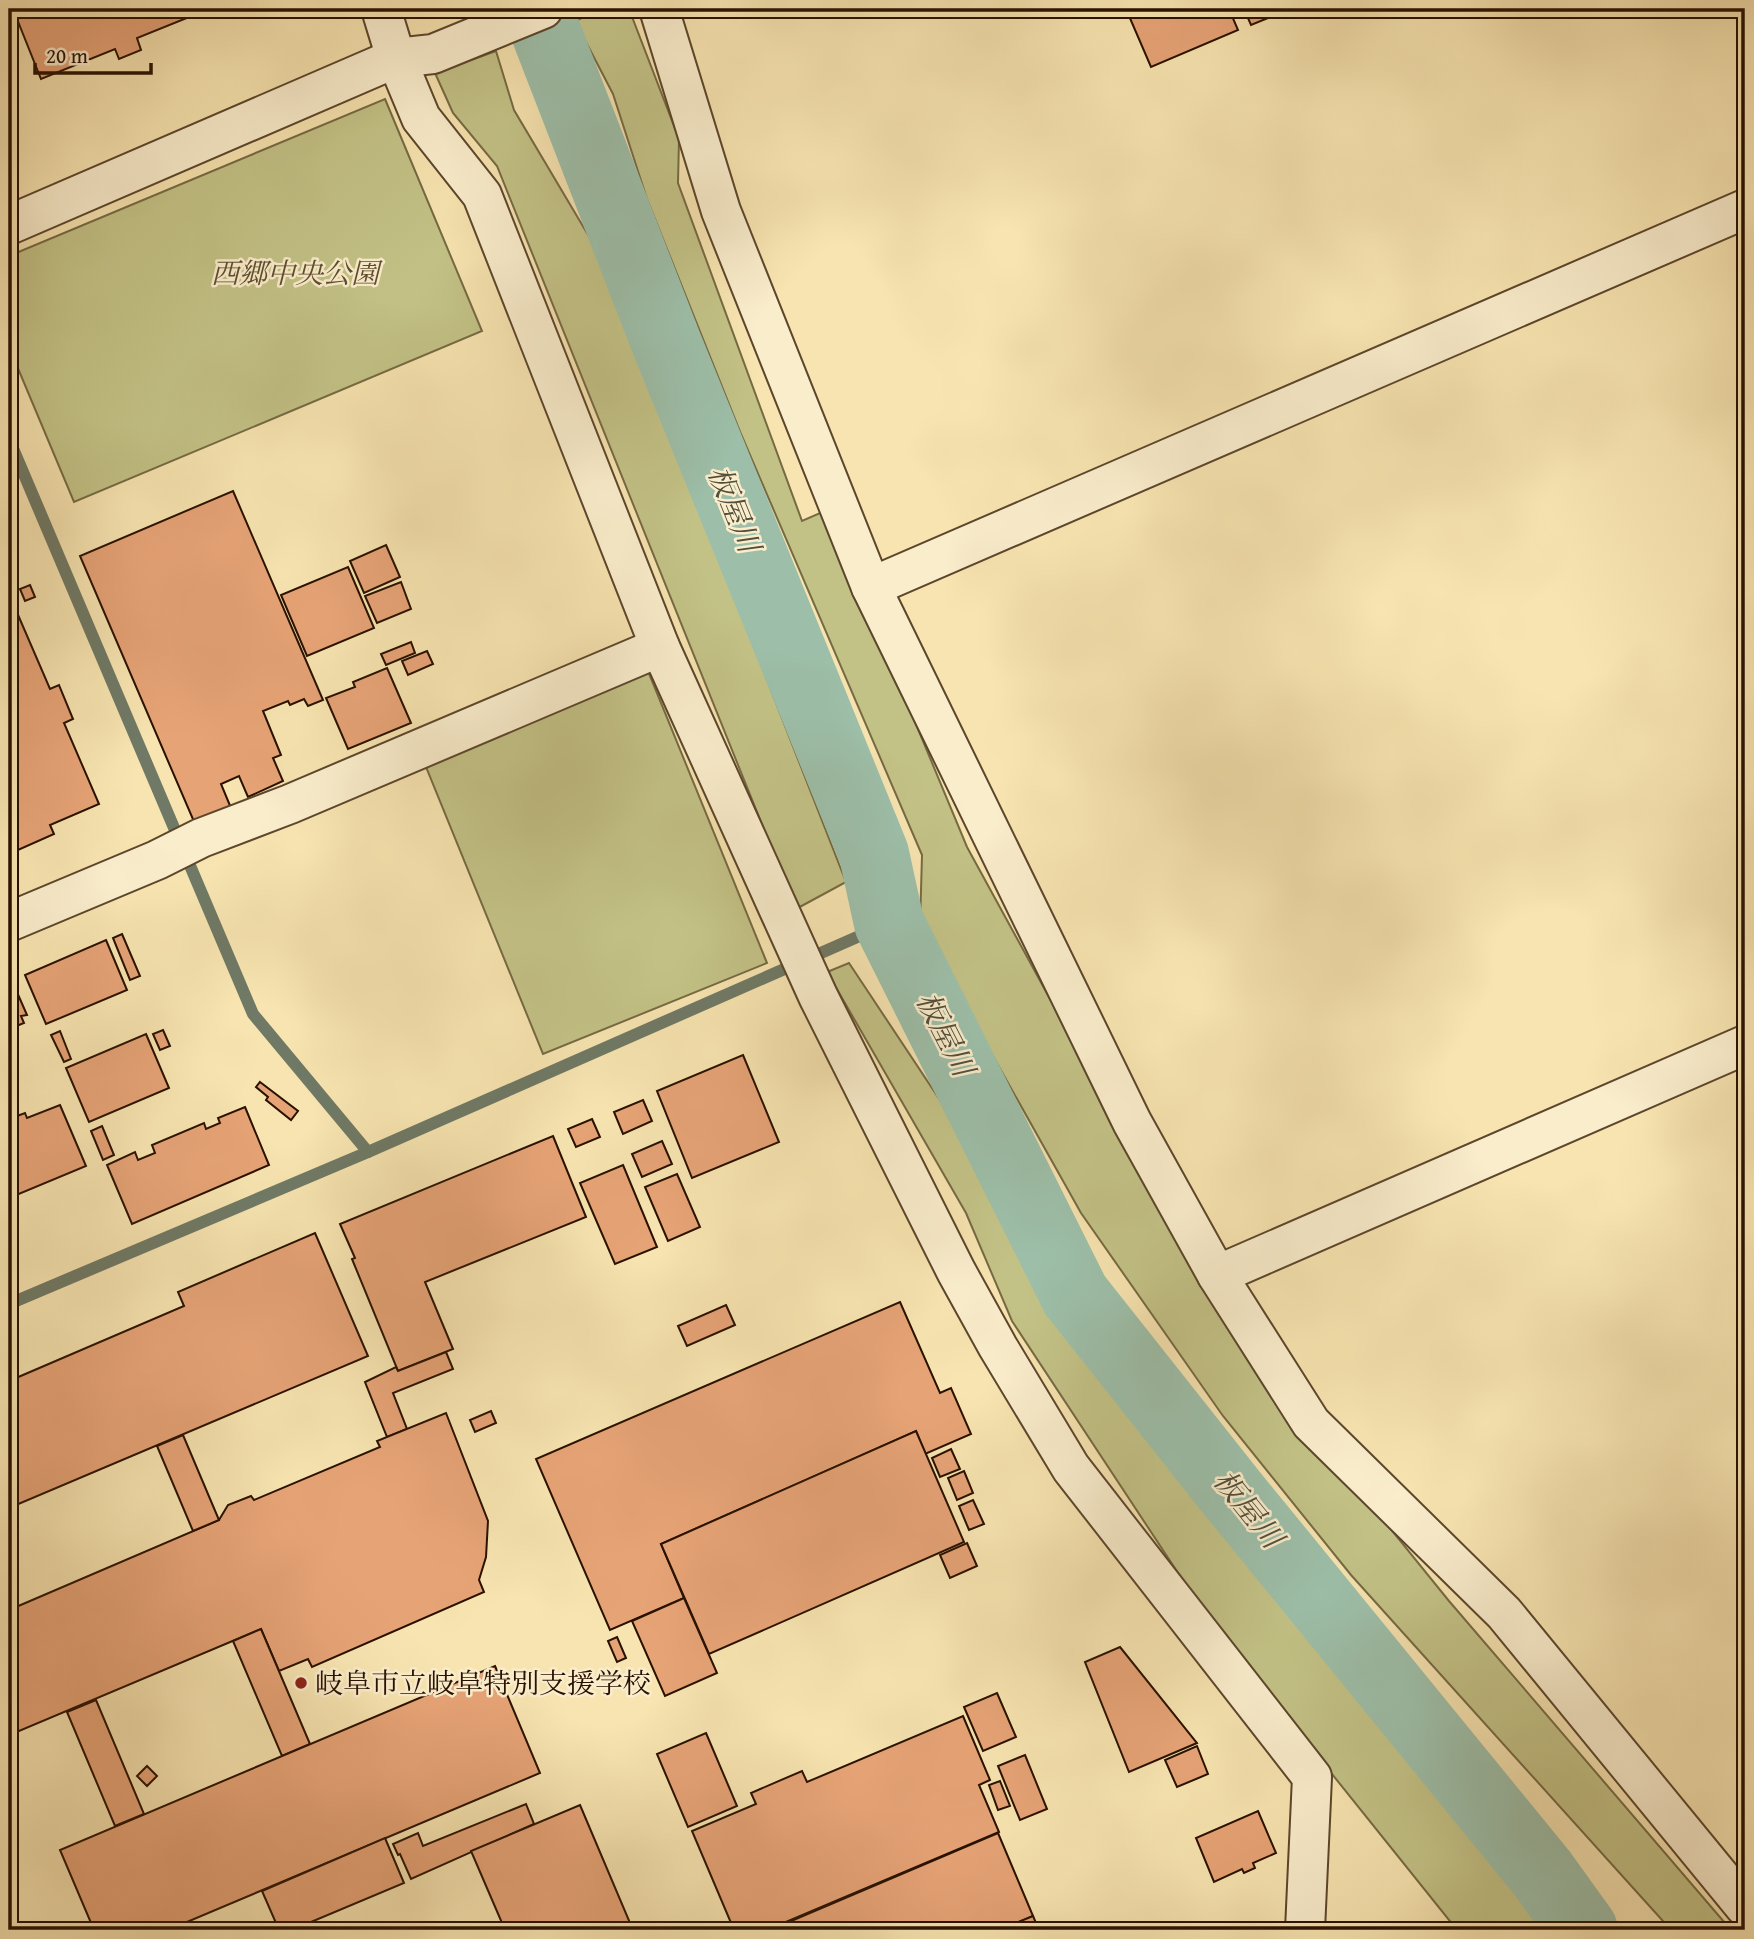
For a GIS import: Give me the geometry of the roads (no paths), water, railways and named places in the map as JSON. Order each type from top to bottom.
[{"type":"street","points":[[381,9],[415,56],[421,118],[482,195],[660,647],[818,996],[956,1270],[998,1347],[1072,1468],[1312,1777],[1305,1930]]},
{"type":"street","points":[[9,225],[415,56],[543,9]]},
{"type":"street","points":[[659,9],[721,211],[871,587],[1132,1122],[1217,1275],[1311,1423],[1504,1613],[1745,1907]]},
{"type":"street","points":[[871,587],[1745,209]]},
{"type":"street","points":[[9,922],[157,860],[201,838],[290,804],[660,647]]},
{"type":"street","points":[[1217,1275],[1745,1045]]},
{"type":"waterway","name":"板屋川","points":[[537,9],[666,342],[874,854],[889,923],[1075,1295],[1231,1492],[1542,1873],[1583,1930]]},
{"type":"waterway","points":[[9,439],[253,1014],[368,1152],[889,923]]},
{"type":"waterway","points":[[9,1304],[368,1152]]},
{"type":"place","name":"岐阜市立岐阜特別支援学校","points":[[301,1683]]},
{"type":"park label","name":"西郷中央公園","points":[[295,273]]}]
